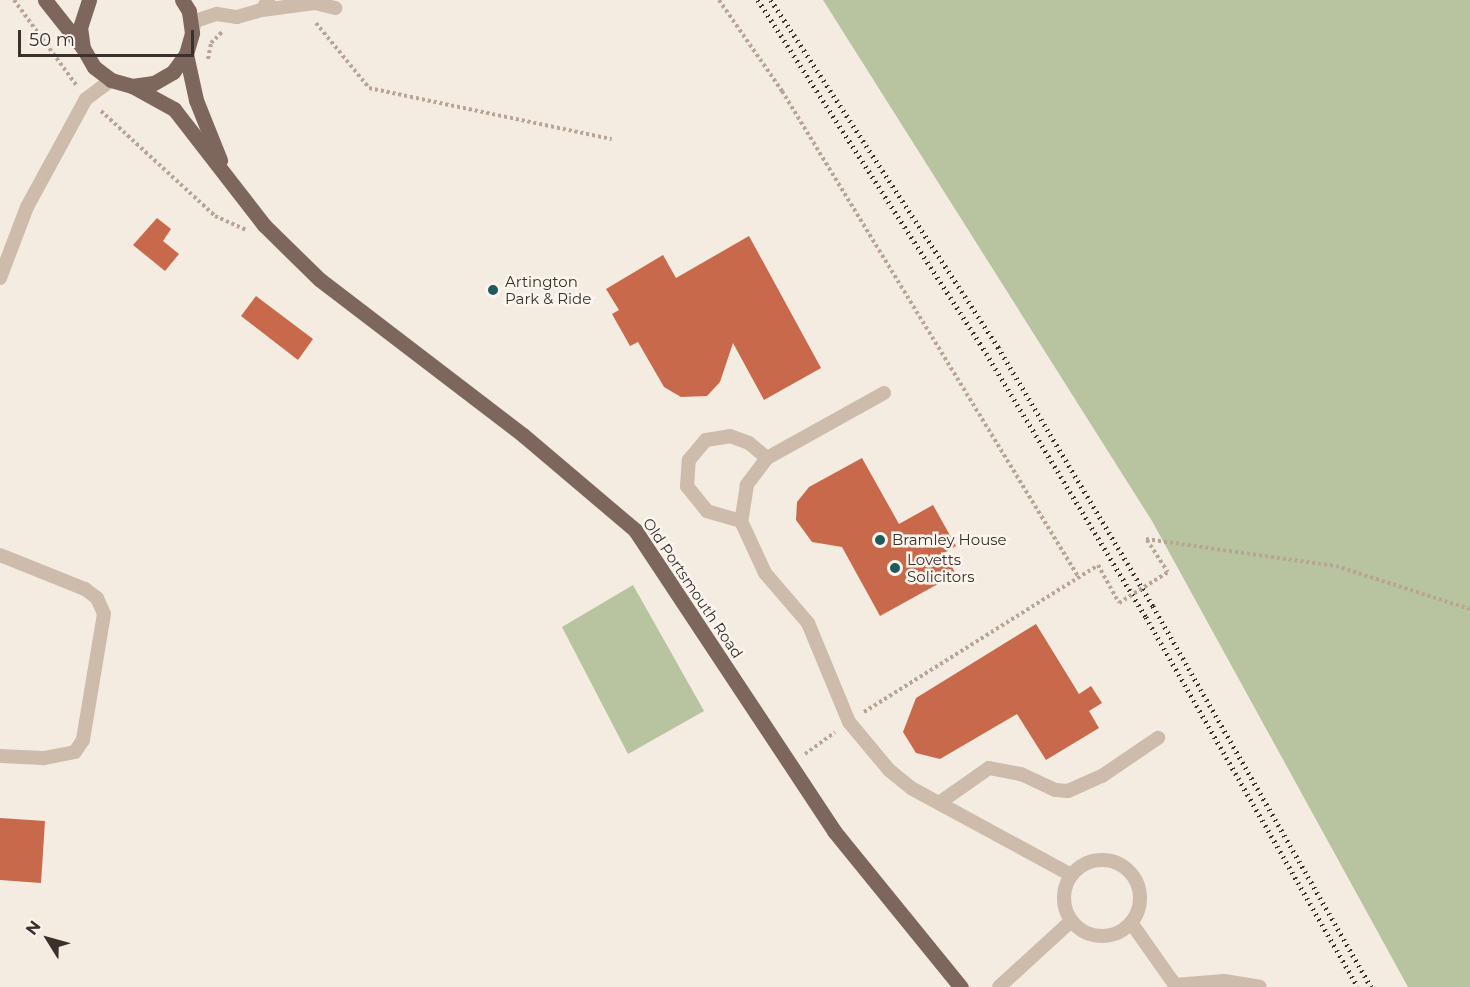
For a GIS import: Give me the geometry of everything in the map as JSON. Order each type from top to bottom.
[{"type":"main road","points":[[45,0],[83,48],[94,67],[111,80]]},
{"type":"main road","points":[[83,48],[80,27],[89,0]]},
{"type":"main road","points":[[132,86],[154,83],[173,72],[186,54],[192,33],[189,11],[182,0]]},
{"type":"main road","name":"Old Portsmouth Road","points":[[186,54],[196,100],[226,174]]},
{"type":"main road","name":"Old Portsmouth Road","points":[[111,80],[132,86],[174,109],[264,225],[319,279],[523,435],[605,501],[635,530],[834,831],[961,987]]},
{"type":"lane","points":[[192,33],[195,21],[217,14],[237,17],[265,5],[315,3],[335,8]]},
{"type":"lane","points":[[0,278],[27,207],[86,99],[111,80]]},
{"type":"lane","points":[[884,393],[767,458],[747,485],[741,521],[765,573],[808,623],[849,722],[889,770],[939,803],[1071,875]]},
{"type":"lane","points":[[741,521],[707,511],[687,486],[689,460],[706,440],[730,436],[749,443],[767,458]]},
{"type":"lane","points":[[0,555],[85,589],[97,598],[104,614],[83,740],[75,752],[43,758],[0,756]]},
{"type":"lane","points":[[939,803],[989,768],[1021,774],[1056,790],[1068,791],[1102,776],[1158,738]]},
{"type":"lane","points":[[1099,859],[1127,868],[1140,890],[1141,904],[1132,924],[1120,932],[1100,936],[1086,933],[1071,921],[1064,895],[1071,875],[1081,866],[1099,859]]},
{"type":"lane","points":[[999,987],[1071,921]]},
{"type":"lane","points":[[1132,924],[1175,985],[1224,981],[1260,987]]},
{"type":"path","points":[[14,0],[86,99],[215,216],[242,231],[264,225]]},
{"type":"path","points":[[718,0],[782,91],[1078,578]]},
{"type":"path","points":[[202,46],[217,14]]},
{"type":"path","points":[[312,18],[369,88],[612,139]]},
{"type":"path","points":[[789,765],[849,722],[1098,565],[1119,603],[1168,572],[1146,539],[1336,566],[1470,609]]},
{"type":"green space","points":[[823,0],[1470,0],[1470,987],[1408,987],[1152,521]]},
{"type":"green space","points":[[633,585],[704,711],[628,754],[562,627]]},
{"type":"building","points":[[157,218],[171,229],[163,241],[179,254],[165,271],[133,245]]},
{"type":"building","points":[[749,236],[821,368],[764,400],[733,343],[720,382],[707,396],[681,397],[664,387],[638,342],[630,346],[612,314],[619,310],[606,289],[663,255],[676,278]]},
{"type":"building","points":[[256,296],[313,339],[298,360],[241,316]]},
{"type":"building","name":"Bramley House","points":[[862,458],[899,524],[933,505],[956,546],[944,553],[956,574],[880,616],[842,547],[812,542],[796,520],[797,502],[809,487]]},
{"type":"building","points":[[1036,624],[1079,694],[1091,686],[1102,703],[1089,711],[1099,728],[1046,760],[1017,714],[940,759],[916,753],[903,732],[916,698]]},
{"type":"building","points":[[0,818],[45,821],[41,883],[0,880]]},
{"type":"railway","points":[[758,0],[980,343],[1146,617],[1358,987]]},
{"type":"railway","points":[[771,0],[998,347],[1153,606],[1371,987]]},
{"type":"place","name":"Artington Park & Ride","points":[[493,290]]},
{"type":"place","name":"Bramley House","points":[[880,540]]},
{"type":"place","name":"Lovetts Solicitors","points":[[895,568]]}]
